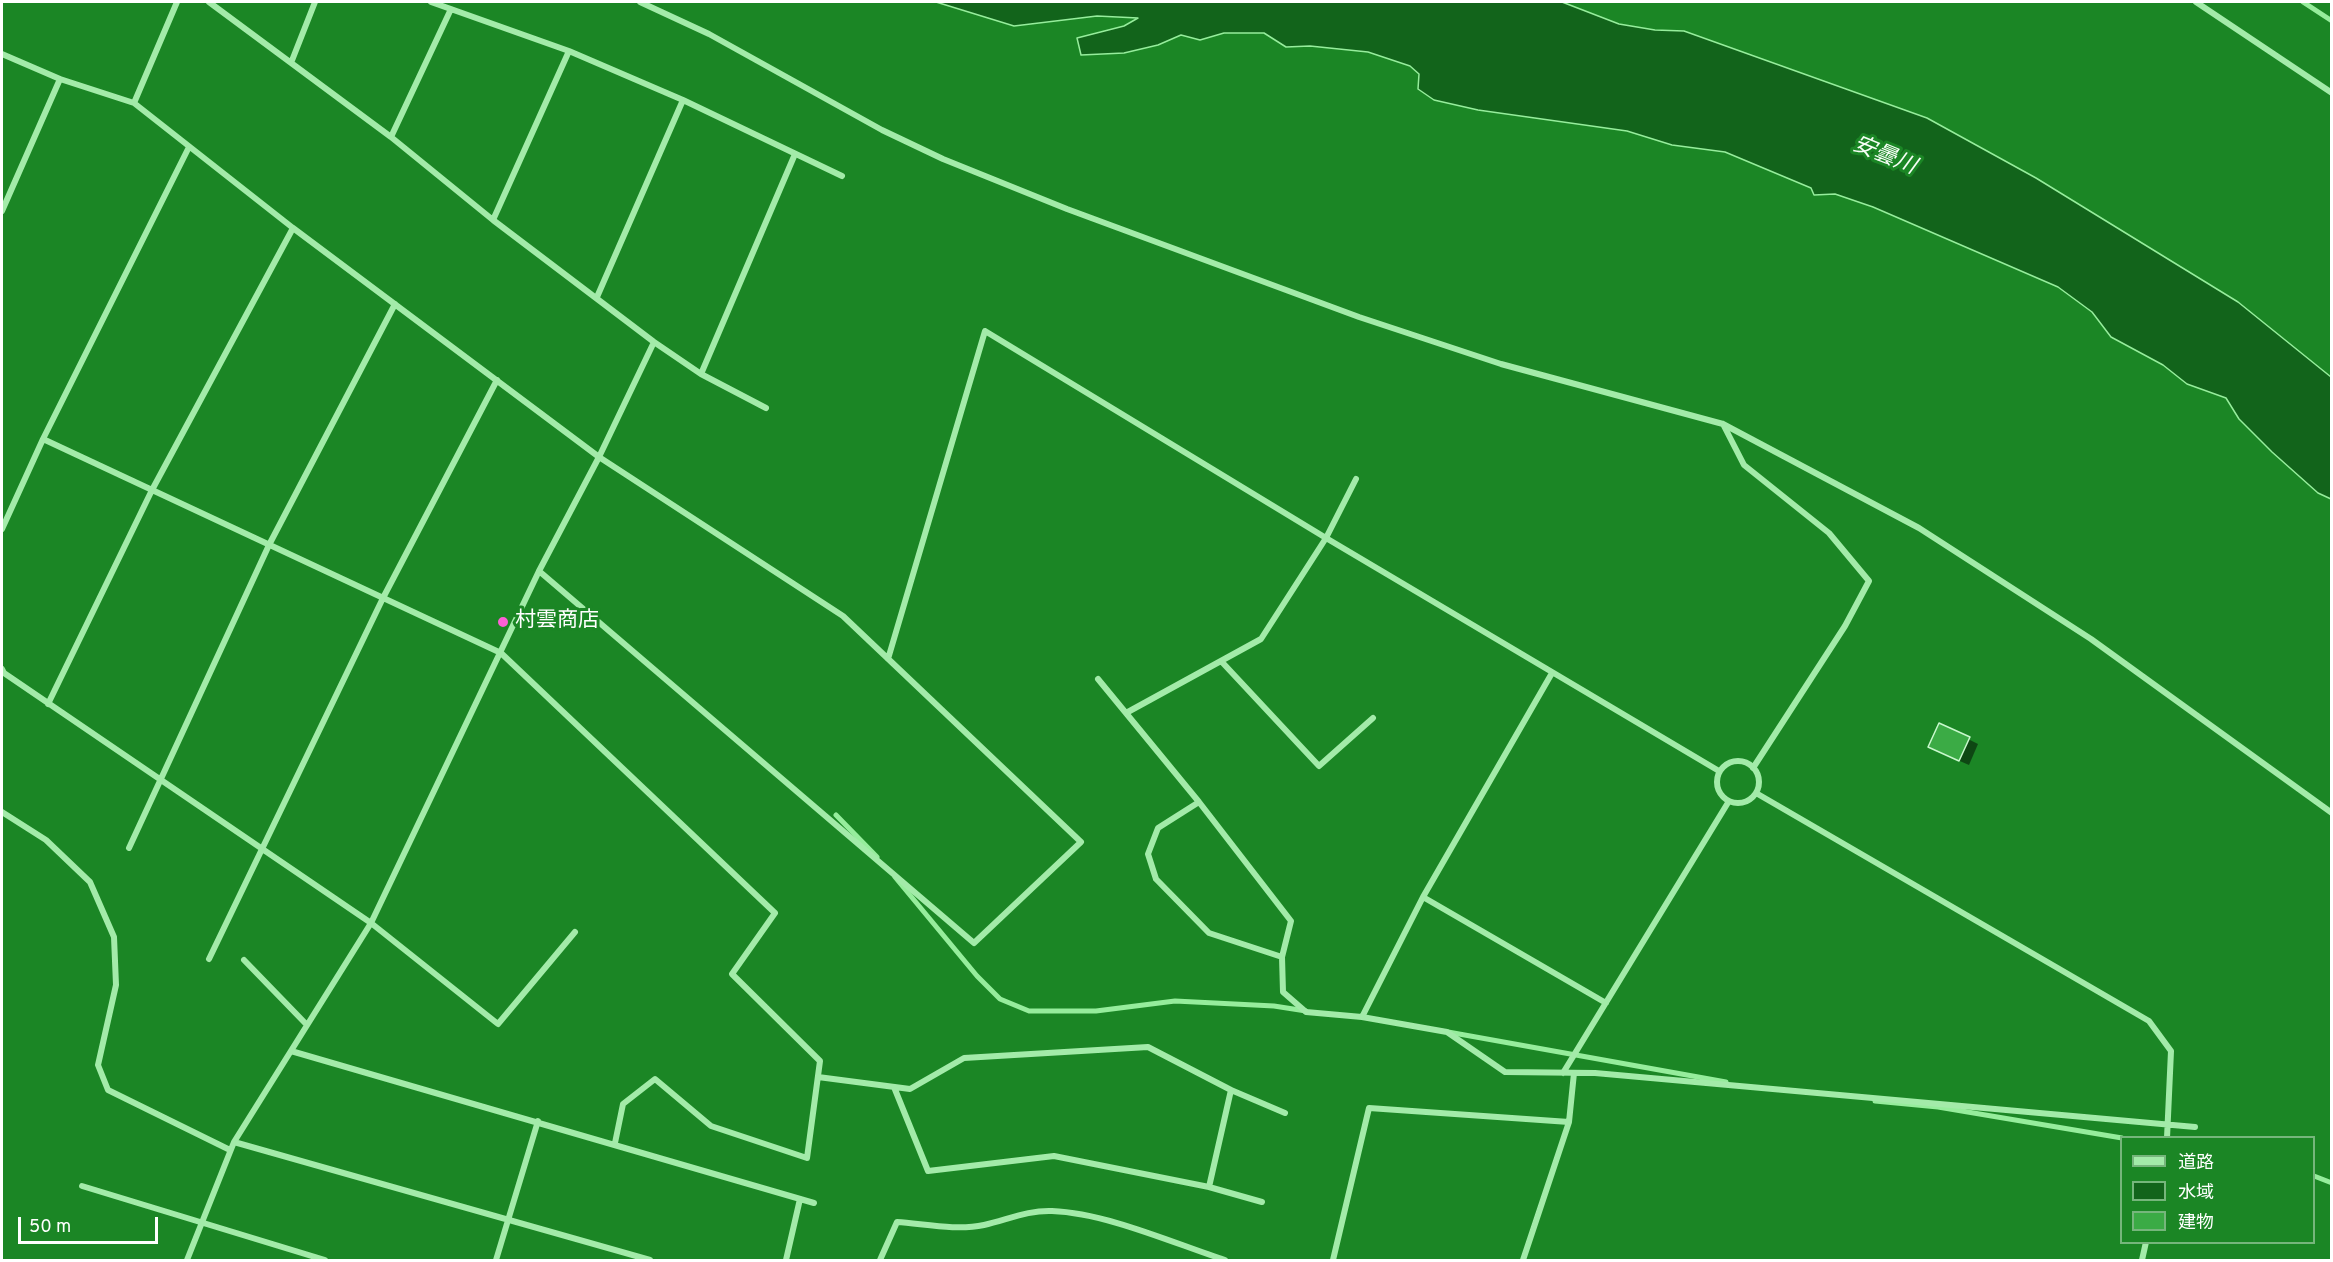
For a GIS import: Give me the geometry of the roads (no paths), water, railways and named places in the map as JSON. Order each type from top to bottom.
[{"type":"street","points":[[134,103],[177,2]]},
{"type":"street","points":[[208,2],[391,137],[493,220],[654,342],[701,374],[766,408]]},
{"type":"street","points":[[291,63],[315,2]]},
{"type":"street","points":[[431,2],[569,51],[682,100],[842,176]]},
{"type":"street","points":[[640,2],[718,39],[882,130],[943,159],[1067,209],[1359,317],[1500,364],[1723,424],[1919,528],[2091,639],[2331,813]]},
{"type":"street","points":[[2196,2],[2331,93]]},
{"type":"street","points":[[391,137],[451,9]]},
{"type":"street","points":[[493,220],[569,51]]},
{"type":"street","points":[[2,54],[60,79],[134,103],[293,228],[599,457],[843,616],[1081,842],[974,943],[539,571]]},
{"type":"street","points":[[2,212],[60,79]]},
{"type":"street","points":[[597,297],[682,100]]},
{"type":"street","points":[[2,529],[43,439],[189,147]]},
{"type":"street","points":[[701,374],[795,154]]},
{"type":"street","points":[[48,704],[152,490],[293,228]]},
{"type":"street","points":[[129,848],[270,545],[395,304]]},
{"type":"street","points":[[888,659],[986,331],[1326,538],[1719,771]]},
{"type":"street","points":[[187,1260],[234,1142],[371,923],[539,571],[599,457],[654,342]]},
{"type":"street","points":[[209,959],[383,598],[497,380]]},
{"type":"street","points":[[1723,424],[1744,465],[1829,532],[1869,581],[1845,626],[1753,768]]},
{"type":"street","points":[[43,439],[501,653],[775,913],[732,974],[820,1061],[807,1158],[711,1126],[655,1078],[623,1104],[615,1143]]},
{"type":"street","points":[[1126,713],[1261,639],[1326,538],[1356,478]]},
{"type":"street","points":[[1221,661],[1319,766],[1373,718]]},
{"type":"street","points":[[2,669],[4,673],[48,704],[371,923],[498,1024],[575,932]]},
{"type":"street","points":[[1362,1017],[1423,897],[1552,673]]},
{"type":"street","points":[[1098,679],[1199,802],[1291,921],[1282,957],[1283,992],[1306,1012],[1362,1017],[1447,1032],[1505,1072],[1574,1073],[2195,1127]]},
{"type":"street","points":[[1735,761],[1741,761],[1753,768],[1758,780],[1756,793],[1741,803],[1729,801],[1719,792],[1717,785],[1719,771],[1735,761]]},
{"type":"street","points":[[1756,793],[2149,1021],[2171,1051],[2167,1136]]},
{"type":"street","points":[[1563,1073],[1729,801]]},
{"type":"street","points":[[1199,802],[1158,828],[1148,854],[1156,879],[1209,933],[1282,957]]},
{"type":"street","points":[[2,812],[46,840],[90,882],[114,937],[116,985],[98,1065],[108,1090],[230,1150]]},
{"type":"street","points":[[1423,897],[1606,1003]]},
{"type":"street","points":[[244,960],[307,1025]]},
{"type":"street","points":[[818,1077],[910,1089],[964,1058],[1149,1047],[1231,1090],[1285,1113]]},
{"type":"street","points":[[291,1051],[615,1143],[814,1203]]},
{"type":"street","points":[[1523,1260],[1569,1122],[1574,1073]]},
{"type":"street","points":[[894,1087],[928,1171],[1054,1156],[1209,1187],[1262,1202]]},
{"type":"street","points":[[1209,1187],[1231,1090]]},
{"type":"street","points":[[1333,1260],[1369,1108],[1569,1122]]},
{"type":"street","points":[[496,1260],[538,1121]]},
{"type":"street","points":[[234,1142],[650,1260]]},
{"type":"street","points":[[82,1186],[325,1260]]},
{"type":"street","points":[[786,1260],[800,1199]]},
{"type":"street","points":[[880,1260],[897,1222],[942,1227],[982,1226],[1026,1213],[1051,1211],[1135,1229],[1224,1260]]},
{"type":"street","points":[[2142,1260],[2146,1244]]},
{"type":"water","name":"安曇川","points":[[936,2],[1562,2],[1619,24],[1655,30],[1684,31],[1927,118],[2036,178],[2238,302],[2331,377],[2331,499],[2318,493],[2272,452],[2239,419],[2226,398],[2187,384],[2163,365],[2111,337],[2092,312],[2058,287],[1873,207],[1835,194],[1814,195],[1811,188],[1725,152],[1672,145],[1627,131],[1478,110],[1434,100],[1418,89],[1419,74],[1410,66],[1368,52],[1310,46],[1286,47],[1264,33],[1224,33],[1200,40],[1181,35],[1158,45],[1124,53],[1081,55],[1077,38],[1124,26],[1138,18],[1097,16],[1014,26]]},
{"type":"waterway","points":[[2303,2],[2332,21]]},
{"type":"waterway","points":[[836,815],[877,857]]},
{"type":"waterway","points":[[895,877],[977,976],[1000,999],[1029,1011],[1096,1011],[1175,1001],[1274,1006],[1306,1011]]},
{"type":"waterway","points":[[1448,1032],[1726,1082]]},
{"type":"waterway","points":[[1875,1101],[1938,1107],[2120,1138]]},
{"type":"waterway","points":[[2315,1176],[2332,1183]]},
{"type":"place","name":"村雲商店","points":[[503,622]]}]
